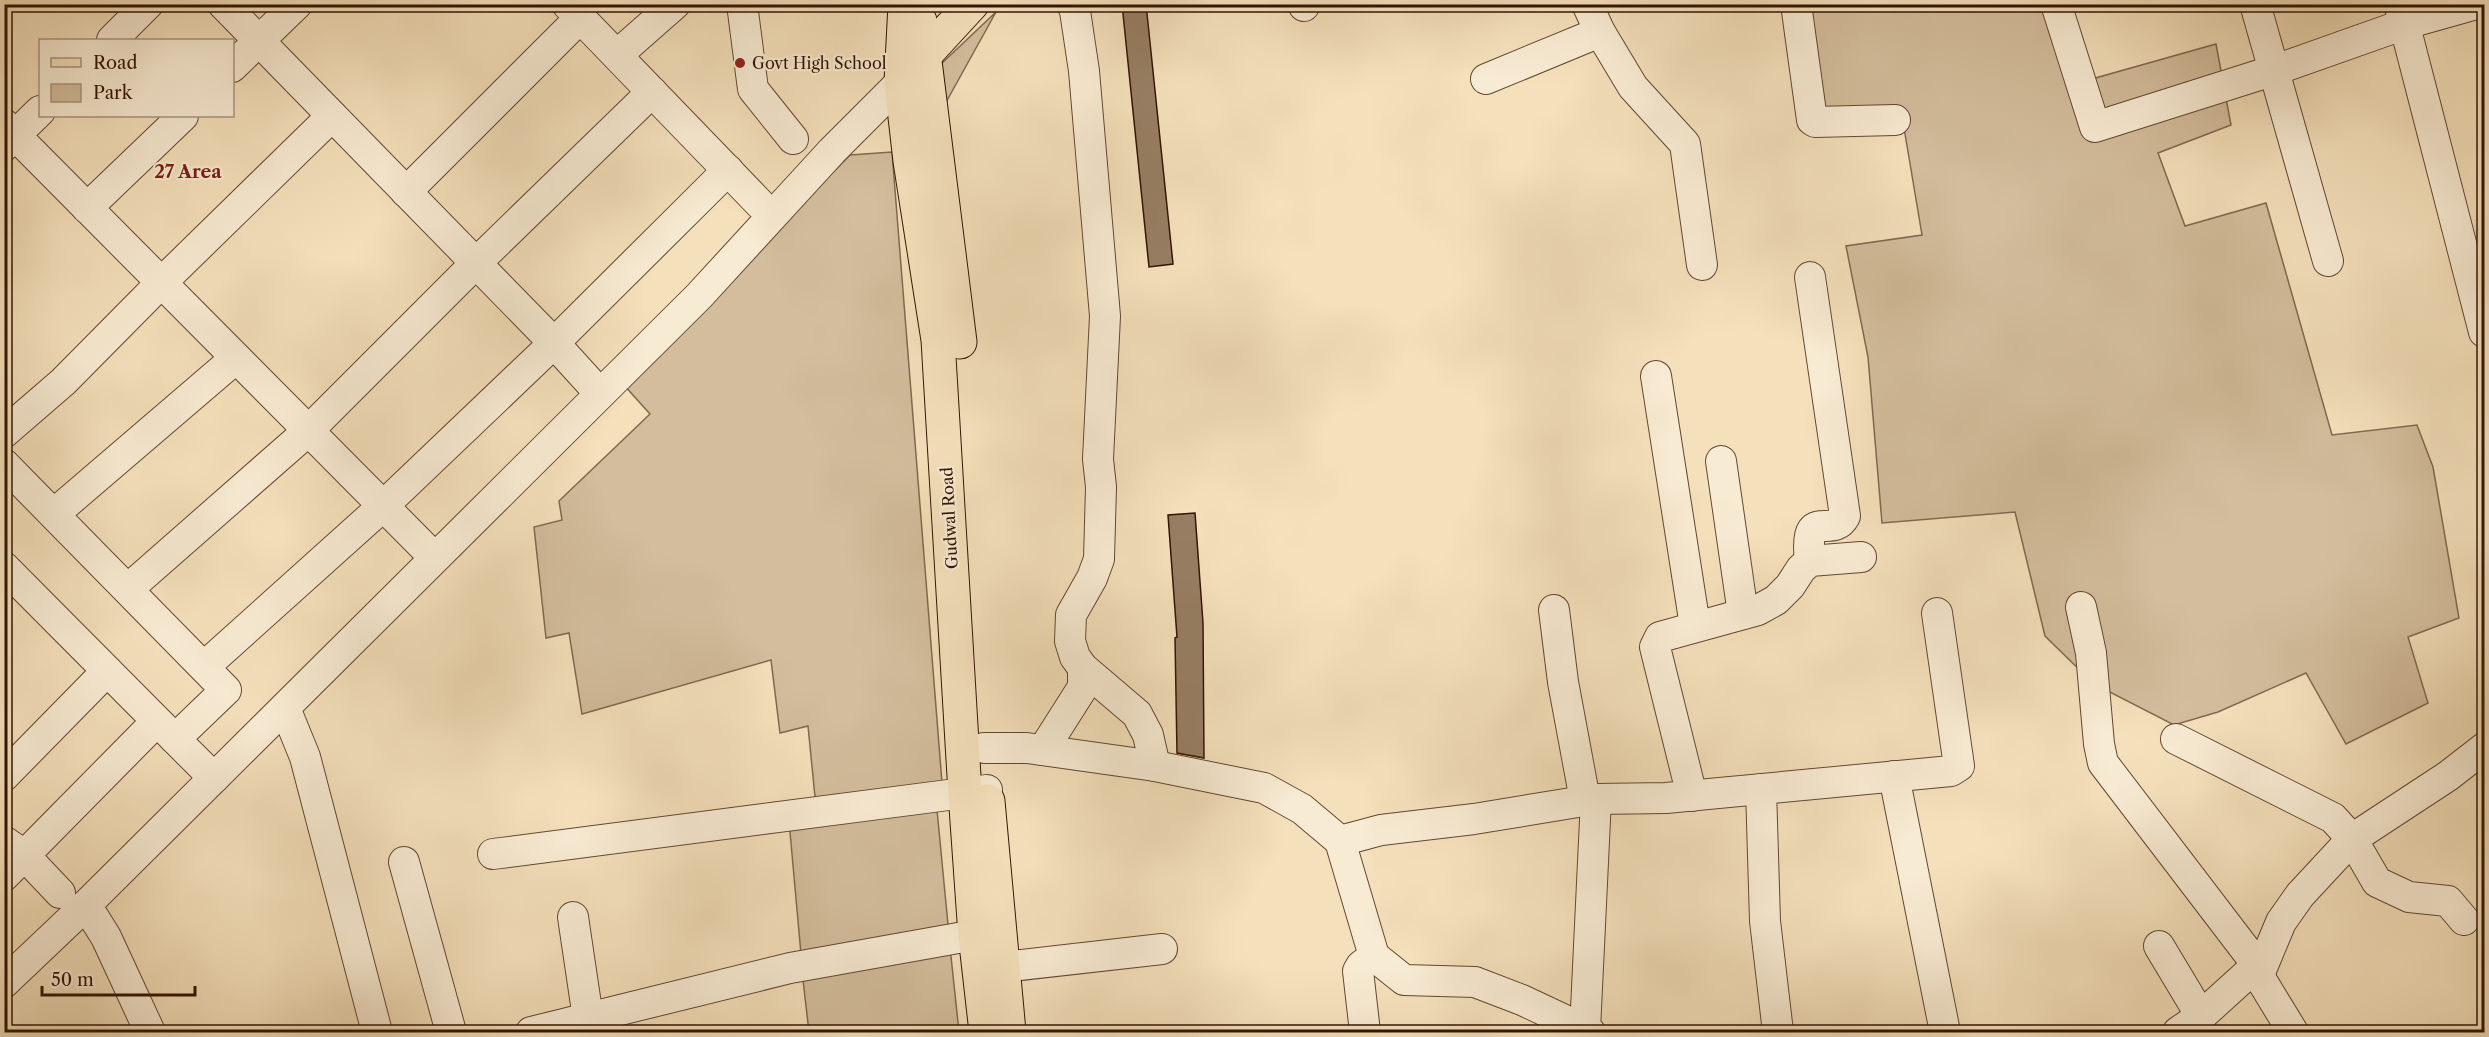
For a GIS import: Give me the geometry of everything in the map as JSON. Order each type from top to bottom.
[{"type":"main road","name":"Gudwal Road","points":[[904,4],[901,82],[910,161],[938,340],[976,791],[1003,967],[1009,1032]]},
{"type":"main road","name":"Gudwal Road","points":[[918,4],[960,339],[984,748],[976,791],[975,935],[986,1032]]},
{"type":"main road","points":[[901,82],[972,4]]},
{"type":"street","points":[[113,39],[148,4]]},
{"type":"street","points":[[223,4],[554,343],[594,387]]},
{"type":"street","points":[[234,65],[297,4]]},
{"type":"street","points":[[617,56],[675,4]]},
{"type":"street","points":[[742,4],[753,89],[794,139]]},
{"type":"street","points":[[1072,4],[1084,71],[1105,315],[1098,459],[1101,487],[1099,559],[1092,578],[1071,615],[1070,641],[1075,657],[1083,668],[1137,714],[1148,735],[1155,766]]},
{"type":"street","points":[[1587,4],[1600,32],[1633,87],[1685,144],[1702,265]]},
{"type":"street","points":[[1796,4],[1812,120],[1815,122],[1895,120]]},
{"type":"street","points":[[2056,4],[2095,126],[2275,69],[2402,14],[2476,4]]},
{"type":"street","points":[[2255,4],[2328,261]]},
{"type":"street","points":[[406,192],[574,11],[760,204]]},
{"type":"street","points":[[2402,14],[2483,322]]},
{"type":"street","points":[[1486,80],[1600,32]]},
{"type":"street","points":[[4,983],[73,899],[214,778],[285,708],[699,296],[832,151],[901,82]]},
{"type":"street","points":[[128,589],[308,431],[652,92]]},
{"type":"street","points":[[39,112],[8,135],[87,208],[424,547]]},
{"type":"street","points":[[4,433],[63,382],[332,116]]},
{"type":"street","points":[[87,208],[182,117]]},
{"type":"street","points":[[204,668],[382,506],[554,343],[728,170]]},
{"type":"street","points":[[1810,277],[1845,516],[1836,524],[1814,527],[1810,531],[1808,542],[1810,561]]},
{"type":"street","points":[[54,514],[236,357]]},
{"type":"street","points":[[1656,376],[1695,626]]},
{"type":"street","points":[[1721,461],[1743,614]]},
{"type":"street","points":[[4,464],[226,690],[166,730],[11,857],[73,899],[106,937],[150,1032]]},
{"type":"street","points":[[1692,796],[1655,647],[1660,637],[1758,610],[1776,600],[1810,561],[1861,557]]},
{"type":"street","points":[[4,567],[214,778]]},
{"type":"street","points":[[2081,608],[2091,653],[2099,744],[2103,763],[2258,969],[2293,1032]]},
{"type":"street","points":[[984,748],[1043,750],[1155,766],[1264,789],[1302,810],[1340,841],[1374,956],[1404,980],[1475,982],[1522,1000],[1587,1031],[1591,799],[1563,682],[1554,610]]},
{"type":"street","points":[[1340,841],[1381,830],[1474,819],[1591,799],[1692,796],[1951,771],[1959,766],[1937,613]]},
{"type":"street","points":[[1043,750],[1083,687],[1083,668]]},
{"type":"street","points":[[4,776],[107,671]]},
{"type":"street","points":[[285,708],[305,757],[377,1032]]},
{"type":"street","points":[[2176,739],[2333,818],[2352,838],[2378,882],[2409,897],[2448,901],[2464,920]]},
{"type":"street","points":[[2159,946],[2190,1024],[2258,969],[2281,922],[2300,895],[2352,838],[2448,776],[2484,749]]},
{"type":"street","points":[[1894,776],[1945,1032]]},
{"type":"street","points":[[1761,789],[1765,921],[1779,1032]]},
{"type":"street","points":[[493,854],[976,791]]},
{"type":"street","points":[[404,862],[452,1032]]},
{"type":"street","points":[[573,917],[588,1018]]},
{"type":"street","points":[[530,1032],[790,968],[975,935]]},
{"type":"street","points":[[1003,967],[1162,949]]},
{"type":"street","points":[[1365,1032],[1358,971],[1360,966],[1374,956]]},
{"type":"green space","points":[[1803,5],[2050,5],[2074,84],[2216,44],[2231,125],[2158,153],[2185,226],[2266,203],[2332,435],[2417,425],[2433,467],[2459,618],[2408,637],[2428,703],[2346,744],[2306,673],[2218,712],[2174,725],[2094,684],[2045,636],[2015,512],[1882,523],[1868,357],[1846,246],[1922,235],[1902,116],[1821,113]]},
{"type":"green space","points":[[996,12],[945,104],[939,66]]},
{"type":"green space","points":[[892,152],[942,783],[816,807],[808,726],[780,733],[771,660],[582,714],[569,633],[546,638],[534,527],[562,520],[559,501],[650,414],[623,384],[850,155]]},
{"type":"green space","points":[[937,810],[949,935],[801,954],[789,821]]},
{"type":"green space","points":[[950,947],[959,1032],[809,1032],[802,971]]},
{"type":"building","points":[[1122,4],[1146,4],[1173,264],[1149,267]]},
{"type":"building","points":[[1195,513],[1203,623],[1204,758],[1177,753],[1175,638],[1177,637],[1168,515]]},
{"type":"place","name":"Govt High School","points":[[740,63]]},
{"type":"district","name":"27 Area","points":[[188,172]]}]
